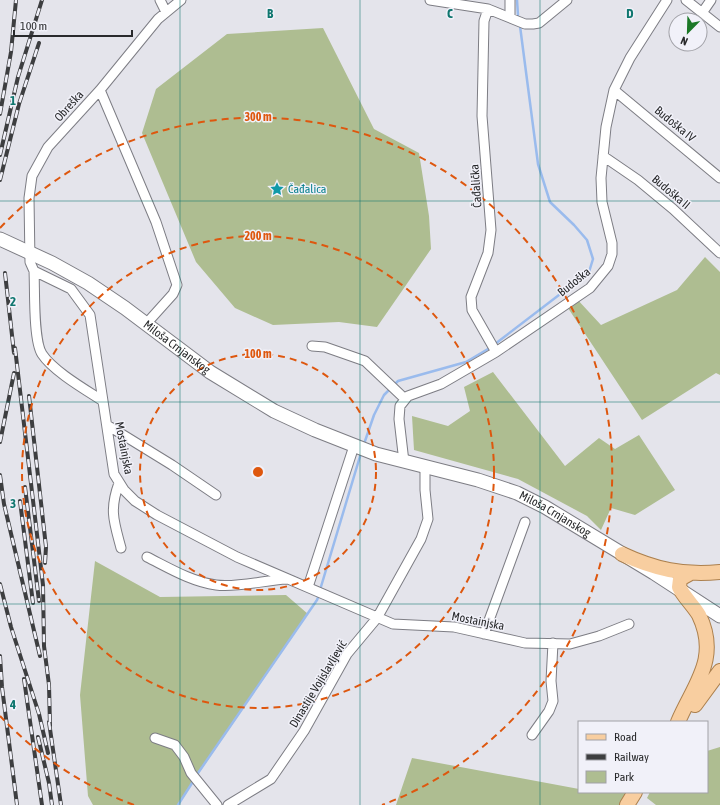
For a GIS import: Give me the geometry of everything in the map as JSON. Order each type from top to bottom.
[{"type":"main road","name":"Miloša Crnjanskog","points":[[0,239],[88,283],[210,372],[258,403],[294,421],[373,453],[486,482],[517,493],[545,507],[720,616]]},
{"type":"main road","points":[[622,554],[656,568],[689,574],[720,572]]},
{"type":"main road","points":[[678,721],[702,674],[707,649],[705,633],[699,615],[680,590],[678,585],[680,580],[689,574]]},
{"type":"main road","points":[[683,721],[720,671]]},
{"type":"main road","points":[[627,805],[634,793]]},
{"type":"street","points":[[160,0],[166,12]]},
{"type":"street","name":"Obreška","points":[[30,253],[29,198],[32,176],[48,147],[100,90],[158,19],[180,0]]},
{"type":"street","points":[[430,0],[488,9],[525,24],[539,23],[567,0]]},
{"type":"street","points":[[510,0],[510,17]]},
{"type":"street","name":"Budoška","points":[[403,395],[408,396],[441,384],[496,352],[590,288],[608,266],[612,254],[612,243],[602,202],[601,178],[603,156],[614,90],[630,58],[667,0]]},
{"type":"street","points":[[686,0],[701,12]]},
{"type":"street","points":[[703,12],[711,0]]},
{"type":"street","name":"Čađalička","points":[[488,9],[484,20],[482,116],[491,230],[488,253],[471,297],[472,310],[496,352]]},
{"type":"street","points":[[708,18],[720,27]]},
{"type":"street","points":[[100,90],[156,222],[177,285],[173,294],[146,324]]},
{"type":"street","name":"Budoška IV","points":[[614,90],[720,178]]},
{"type":"street","name":"Budoška II","points":[[603,156],[638,180],[673,209],[720,252]]},
{"type":"street","points":[[30,253],[30,262],[34,271],[37,335],[42,354],[66,378],[103,401]]},
{"type":"street","name":"Mostainjska","points":[[34,271],[71,289],[90,314],[94,328],[114,474],[119,484],[135,501],[157,515],[237,557],[310,587],[393,624],[454,627],[525,643],[570,644],[599,636],[629,624]]},
{"type":"street","points":[[312,346],[325,347],[365,361],[403,395],[399,419],[404,462]]},
{"type":"street","points":[[107,425],[172,465],[216,496]]},
{"type":"street","points":[[310,587],[356,447]]},
{"type":"street","name":"Dinastije Vojislavljević","points":[[228,805],[271,779],[304,731],[347,654],[377,618],[421,539],[428,519],[425,490],[425,466]]},
{"type":"street","points":[[119,484],[113,499],[113,520],[121,548]]},
{"type":"street","points":[[484,634],[525,522]]},
{"type":"street","points":[[147,557],[177,572],[216,585],[231,585],[288,578]]},
{"type":"street","points":[[532,734],[550,711],[553,701],[550,681],[552,643]]},
{"type":"street","points":[[155,738],[175,745],[184,757],[192,774],[204,787],[216,805]]},
{"type":"green space","points":[[323,28],[374,129],[419,153],[429,216],[431,249],[377,327],[339,322],[273,325],[235,308],[196,262],[142,133],[156,89],[227,34]]},
{"type":"green space","points":[[705,257],[720,272],[720,375],[716,373],[642,420],[566,305],[576,298],[601,325],[677,290]]},
{"type":"green space","points":[[493,372],[565,466],[599,438],[615,449],[639,435],[675,490],[635,515],[611,508],[601,530],[587,516],[518,479],[414,450],[412,416],[448,426],[470,411],[464,387]]},
{"type":"green space","points":[[95,561],[160,597],[286,595],[308,614],[177,805],[93,805],[88,796],[80,695]]},
{"type":"green space","points":[[720,747],[720,805],[656,805],[647,798],[650,793],[708,793],[708,751]]},
{"type":"green space","points":[[412,758],[578,789],[578,793],[632,793],[627,805],[396,805]]},
{"type":"waterway","points":[[517,0],[518,15]]},
{"type":"waterway","points":[[495,344],[589,272],[593,259],[587,240],[550,202],[538,164],[520,26]]},
{"type":"waterway","points":[[364,444],[374,415],[384,395],[398,381],[466,362],[488,349]]},
{"type":"waterway","points":[[320,590],[361,453]]},
{"type":"waterway","points":[[196,776],[319,595]]},
{"type":"waterway","points":[[178,805],[194,780]]},
{"type":"railway","points":[[0,114],[11,52],[16,0]]},
{"type":"railway","points":[[0,155],[18,77],[42,0]]},
{"type":"railway","points":[[0,180],[19,104],[39,43]]},
{"type":"railway","points":[[5,273],[14,353]]},
{"type":"railway","points":[[15,348],[43,585],[44,646],[49,685],[50,726]]},
{"type":"railway","points":[[0,442],[14,373]]},
{"type":"railway","points":[[29,396],[46,547],[45,563]]},
{"type":"railway","points":[[0,475],[4,504],[40,656]]},
{"type":"railway","points":[[25,487],[39,601]]},
{"type":"railway","points":[[20,501],[33,603]]},
{"type":"railway","points":[[0,584],[11,627],[39,714],[48,753]]},
{"type":"railway","points":[[0,656],[2,687],[17,805]]},
{"type":"railway","points":[[24,679],[42,805]]},
{"type":"railway","points":[[49,722],[61,805]]},
{"type":"railway","points":[[38,737],[49,783],[52,805]]},
{"type":"place","name":"Čađalica","points":[[277,189]]}]
